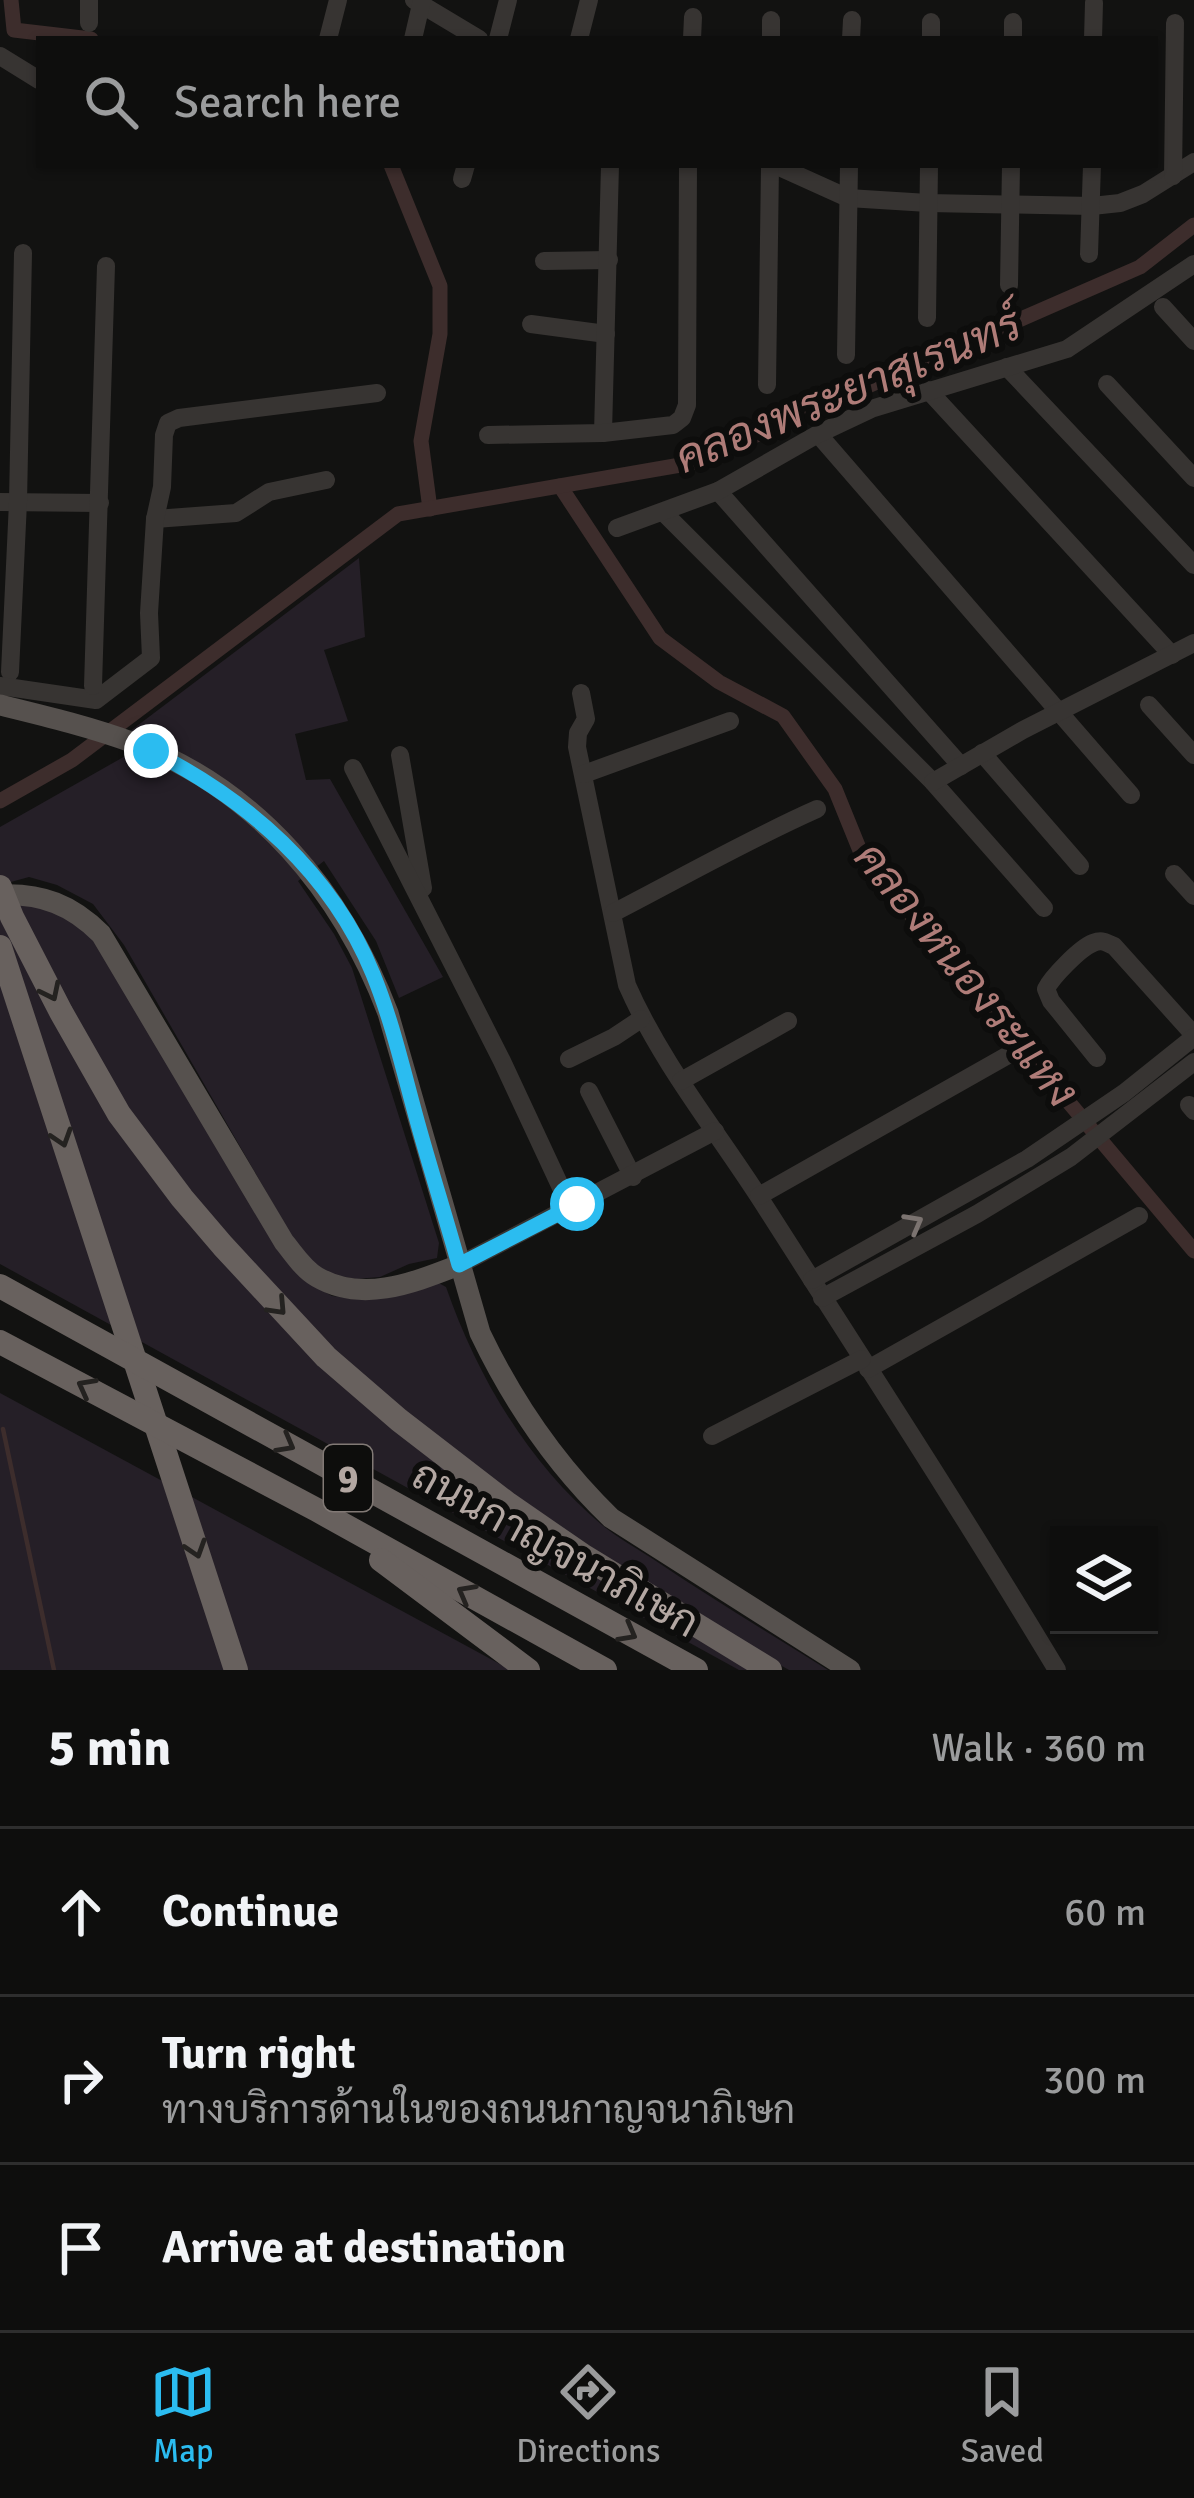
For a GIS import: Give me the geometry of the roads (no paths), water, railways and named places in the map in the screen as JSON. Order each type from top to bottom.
[{"type":"highway","points":[[0,891],[119,1114],[182,1198],[326,1357],[508,1504],[770,1670]]},
{"type":"highway","points":[[0,947],[236,1670]]},
{"type":"highway","name":"ถนนกาญจนาภิเษก","points":[[0,1286],[696,1670]]},
{"type":"highway","name":"ถนนกาญจนาภิเษก","points":[[0,1342],[605,1670]]},
{"type":"highway","points":[[317,1510],[528,1670]]},
{"type":"main road","points":[[0,706],[135,743],[177,764],[223,792],[277,836],[316,879],[371,969],[388,1013],[480,1333],[502,1379],[540,1437],[581,1490],[610,1518],[850,1670]]},
{"type":"main road","points":[[0,891],[63,904],[101,934],[300,1263],[316,1276],[363,1290],[403,1286],[459,1265]]},
{"type":"street","points":[[88,23],[89,0]]},
{"type":"street","points":[[329,36],[338,0]]},
{"type":"street","points":[[499,36],[508,0]]},
{"type":"street","points":[[580,36],[590,0]]},
{"type":"street","points":[[413,36],[419,2],[474,36]]},
{"type":"street","points":[[1094,3],[1094,36]]},
{"type":"street","points":[[692,36],[693,16]]},
{"type":"street","points":[[1173,176],[1175,23]]},
{"type":"street","points":[[0,56],[36,78]]},
{"type":"street","points":[[779,168],[848,197],[1092,206],[1132,199],[1194,162]]},
{"type":"street","points":[[603,433],[610,168]]},
{"type":"street","points":[[488,435],[603,433],[673,425],[682,418],[686,405],[688,168]]},
{"type":"street","points":[[767,385],[772,168]]},
{"type":"street","points":[[846,355],[849,168]]},
{"type":"street","points":[[928,318],[929,168]]},
{"type":"street","points":[[1010,285],[1011,168]]},
{"type":"street","points":[[1089,254],[1093,168]]},
{"type":"street","points":[[22,253],[5,679],[96,700],[151,658],[155,520],[168,423],[377,393]]},
{"type":"street","points":[[544,261],[609,260]]},
{"type":"street","points":[[617,528],[718,490],[871,409],[1067,350],[1194,264]]},
{"type":"street","points":[[93,686],[106,266]]},
{"type":"street","points":[[1163,307],[1194,341]]},
{"type":"street","points":[[531,325],[606,334]]},
{"type":"street","points":[[1007,367],[1194,565]]},
{"type":"street","points":[[1107,384],[1190,466]]},
{"type":"street","points":[[928,390],[1172,655]]},
{"type":"street","points":[[818,434],[1131,795]]},
{"type":"street","points":[[155,520],[236,513],[269,492],[326,480]]},
{"type":"street","points":[[718,490],[961,766]]},
{"type":"street","points":[[9,502],[100,503]]},
{"type":"street","points":[[663,512],[933,782],[1044,908]]},
{"type":"street","points":[[933,782],[1194,643]]},
{"type":"street","points":[[581,692],[586,718],[577,747],[627,986],[641,1019],[759,1196],[1057,1670]]},
{"type":"street","points":[[1149,705],[1194,755]]},
{"type":"street","points":[[584,774],[730,721]]},
{"type":"street","points":[[982,753],[1080,866]]},
{"type":"street","points":[[400,755],[418,890]]},
{"type":"street","points":[[353,769],[509,1058],[573,1205]]},
{"type":"street","points":[[613,913],[817,809]]},
{"type":"street","points":[[1174,874],[1194,896]]},
{"type":"street","points":[[822,1298],[1079,1152],[1118,1124],[1131,1101],[1194,1036],[1114,946],[1105,942],[1093,943],[1050,980],[1046,989],[1097,1058]]},
{"type":"street","points":[[569,1059],[641,1019]]},
{"type":"street","points":[[681,1081],[788,1021]]},
{"type":"street","points":[[759,1196],[1017,1050]]},
{"type":"street","points":[[812,1280],[1027,1159],[1105,1106],[1131,1101],[1194,1062]]},
{"type":"street","points":[[589,1091],[633,1177]]},
{"type":"street","points":[[459,1265],[715,1131]]},
{"type":"street","points":[[1027,1159],[1040,1176]]},
{"type":"street","points":[[712,1436],[865,1364],[1139,1216]]},
{"type":"waterway","points":[[11,0],[14,30],[65,36]]},
{"type":"waterway","points":[[392,168],[440,286],[440,334],[421,441],[430,509]]},
{"type":"waterway","name":"คลองพระยาสุเรนทร์","points":[[0,801],[72,760],[398,514],[692,463],[1140,267],[1194,225]]},
{"type":"waterway","name":"คลองหนองระแหง","points":[[560,486],[660,638],[719,682],[783,716],[835,789],[863,858],[1194,1251]]},
{"type":"waterway","points":[[3,1429],[54,1670]]}]
